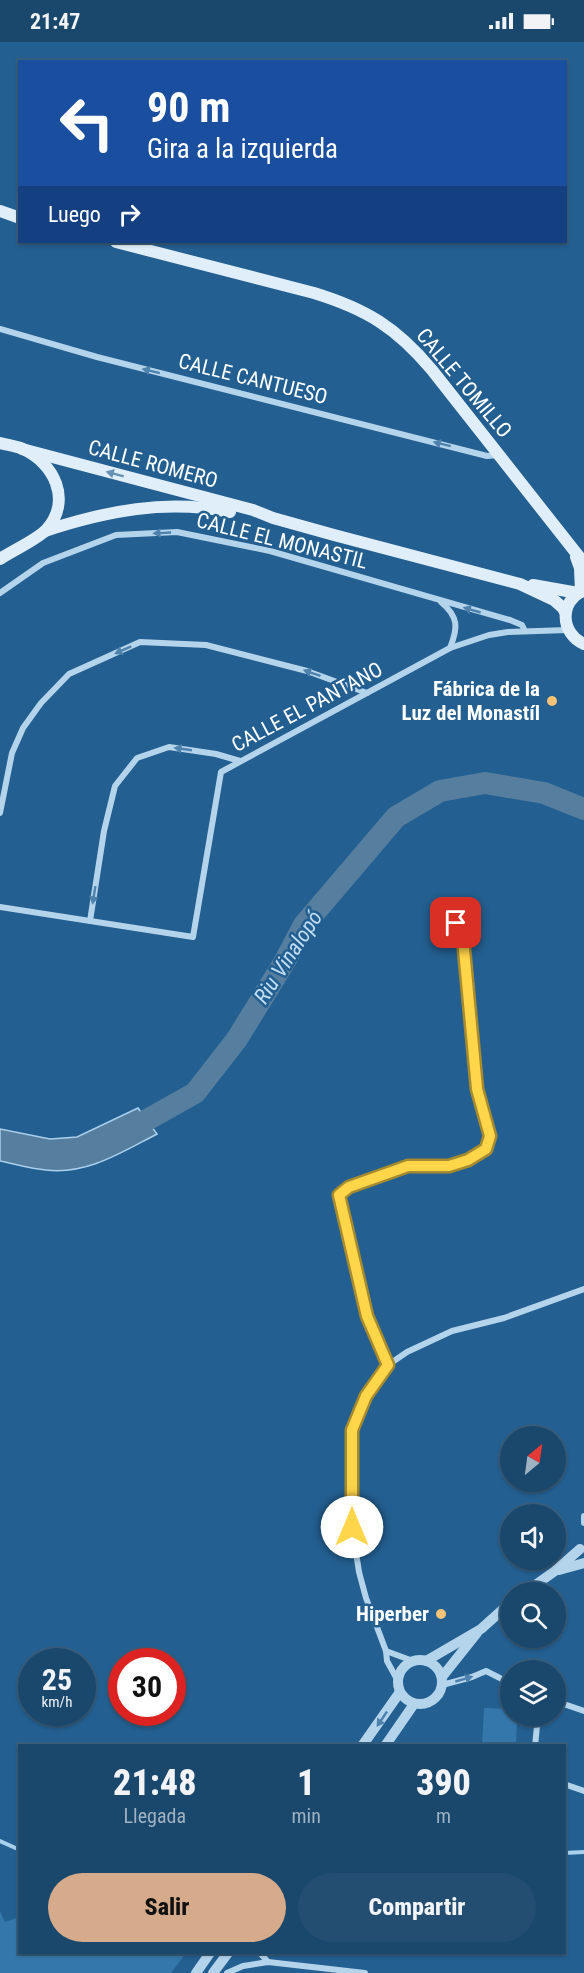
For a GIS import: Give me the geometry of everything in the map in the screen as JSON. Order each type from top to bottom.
[{"type":"main road","points":[[0,211],[18,217]]},
{"type":"main road","name":"CALLE TOMILLO","points":[[120,243],[322,296],[361,310],[382,322],[419,354],[584,563]]},
{"type":"main road","name":"CALLE ROMERO","points":[[0,443],[253,510],[273,518]]},
{"type":"main road","points":[[22,449],[41,461],[50,470],[59,491],[58,508],[45,531]]},
{"type":"main road","name":"CALLE ROMERO","points":[[0,559],[45,531],[82,519],[125,510],[161,506],[197,507],[273,518],[520,584],[581,592]]},
{"type":"main road","name":"CALLE TOMILLO","points":[[573,551],[580,567],[581,592]]},
{"type":"main road","name":"CALLE ROMERO","points":[[520,584],[554,600],[564,608],[565,612]]},
{"type":"main road","points":[[581,592],[570,601],[565,612],[568,630],[573,637],[584,644]]},
{"type":"street","name":"CALLE CANTUESO","points":[[0,329],[97,357],[487,456],[498,454]]},
{"type":"street","name":"CALLE EL MONASTIL","points":[[0,593],[43,563],[116,535],[177,532],[270,551],[510,620],[522,625],[525,631]]},
{"type":"street","points":[[439,600],[452,611],[456,631],[450,648]]},
{"type":"street","name":"CALLE EL PANTANO","points":[[90,921],[193,937],[221,772],[450,648],[489,635],[568,630]]},
{"type":"street","points":[[0,813],[12,753],[23,728],[41,703],[69,674],[140,642],[206,645],[307,671],[368,693]]},
{"type":"street","points":[[0,907],[90,921],[104,831],[115,786],[137,758],[169,747],[216,754],[240,761]]},
{"type":"street","points":[[388,1365],[367,1316],[339,1195],[349,1187],[408,1166],[449,1166],[468,1160],[486,1149],[490,1136],[477,1089],[462,928],[456,923]]},
{"type":"street","points":[[500,1612],[481,1629],[442,1681],[439,1694],[432,1701],[414,1704],[406,1699],[387,1661],[386,1651],[359,1572],[352,1527],[352,1430],[366,1396],[388,1365],[407,1352],[452,1332],[504,1318],[584,1289]]},
{"type":"street","points":[[584,1515],[584,1522]]},
{"type":"street","points":[[555,1571],[584,1562],[582,1544]]},
{"type":"street","points":[[540,1582],[555,1571],[582,1544]]},
{"type":"street","points":[[426,1661],[481,1629]]},
{"type":"street","points":[[386,1651],[413,1661],[426,1661],[435,1666],[442,1681]]},
{"type":"street","points":[[363,1744],[399,1687],[404,1667],[413,1661]]},
{"type":"street","points":[[442,1681],[472,1677],[486,1671],[500,1678]]},
{"type":"street","points":[[386,1744],[414,1704]]},
{"type":"street","points":[[566,1705],[584,1711]]},
{"type":"street","points":[[535,1744],[537,1726]]},
{"type":"street","points":[[566,1785],[584,1791]]},
{"type":"street","points":[[196,1973],[209,1954]]},
{"type":"street","points":[[213,1973],[227,1954]]},
{"type":"street","points":[[261,1954],[268,1962]]},
{"type":"street","points":[[227,1973],[243,1966],[268,1962],[365,1973]]},
{"type":"shaded area","points":[[138,1108],[157,1134],[104,1161],[61,1171],[35,1169],[0,1161],[0,1129],[50,1139],[77,1137]]},
{"type":"shaded area","points":[[484,1708],[500,1709],[500,1726],[517,1726],[516,1744],[482,1744]]},
{"type":"shaded area","points":[[0,1911],[5,1922],[18,1917],[18,1954],[185,1954],[171,1973],[0,1973]]},
{"type":"waterway","name":"Riu Vinalopó","points":[[120,1135],[195,1093],[237,1039],[285,961],[304,925],[396,817],[440,791],[485,783],[544,793],[584,809]]},
{"type":"waterway","points":[[0,1841],[18,1849]]},
{"type":"waterway","points":[[566,1853],[584,1852]]},
{"type":"place","name":"Fábrica de la Luz del Monastíl","points":[[552,701]]},
{"type":"place","name":"Hiperber","points":[[441,1614]]},
{"type":"route","points":[[352,1527],[352,1430],[366,1396],[388,1365],[367,1316],[339,1195],[349,1187],[408,1166],[449,1166],[468,1160],[486,1149],[490,1136],[477,1089],[462,928],[456,923]]}]
